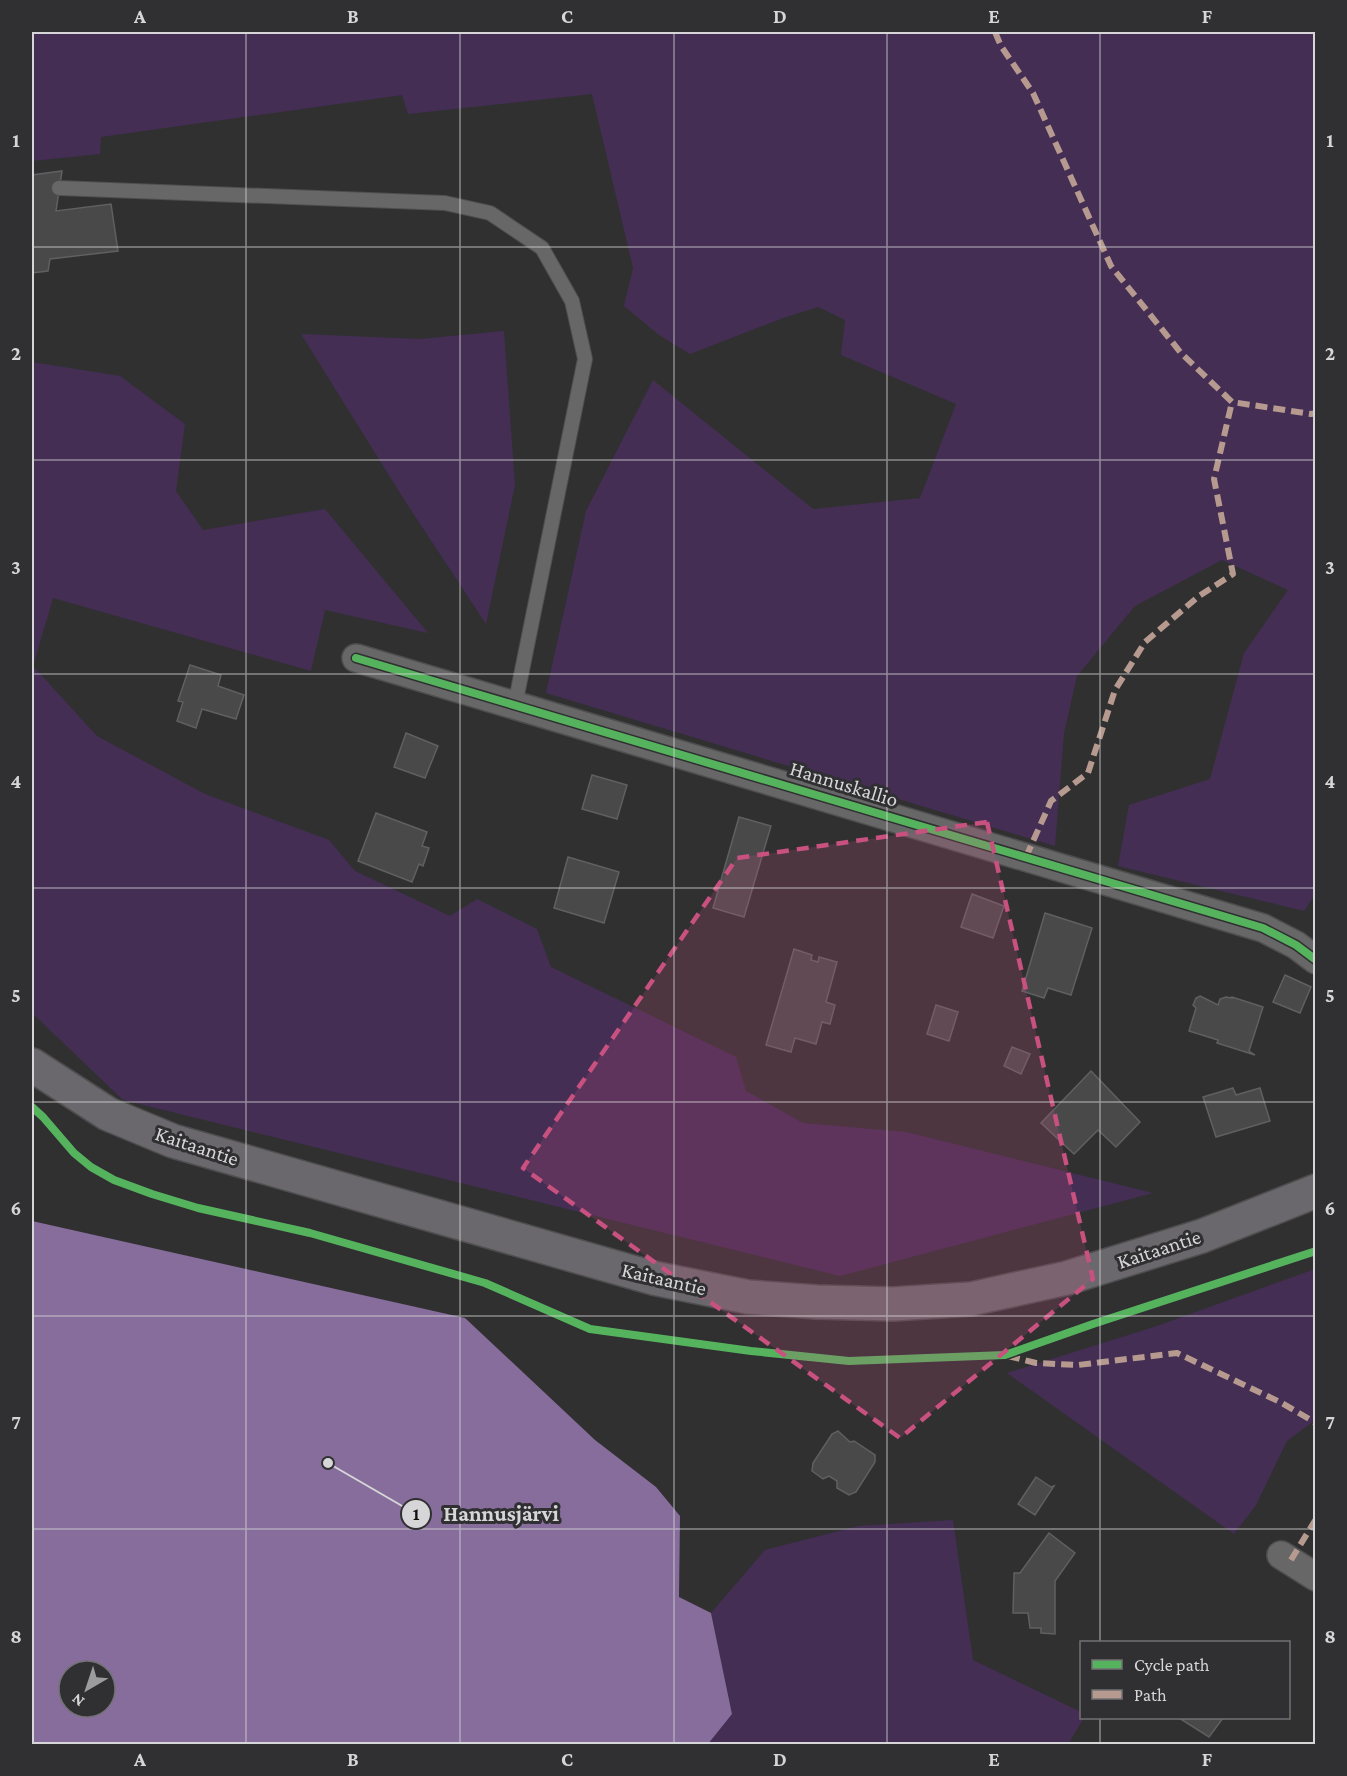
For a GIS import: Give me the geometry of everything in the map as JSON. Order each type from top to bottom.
[{"type":"main road","name":"Kaitaantie","points":[[32,1065],[108,1114],[173,1141],[652,1278],[748,1298],[893,1304],[971,1299],[1067,1278],[1179,1243],[1316,1191]]},
{"type":"street","name":"Hannuskallio","points":[[356,658],[1263,928],[1296,945],[1316,960]]},
{"type":"street","points":[[1281,1555],[1316,1577]]},
{"type":"lane","points":[[59,188],[446,203],[490,213],[542,248],[572,301],[585,359],[514,705]]},
{"type":"highlighted area","points":[[987,822],[1093,1279],[900,1438],[523,1168],[737,858]]},
{"type":"shaded area","points":[[32,32],[1315,32],[1316,893],[1304,911],[1118,866],[1129,805],[1210,779],[1244,653],[1288,590],[1222,560],[1135,606],[1077,676],[1064,733],[1055,846],[546,693],[586,511],[653,380],[813,509],[920,498],[956,404],[841,355],[845,320],[818,307],[690,354],[659,335],[624,306],[633,268],[592,94],[408,114],[402,95],[101,137],[100,154],[32,161]]},
{"type":"shaded area","points":[[504,331],[515,485],[486,624],[405,501],[301,334],[420,339]]},
{"type":"shaded area","points":[[32,362],[120,376],[185,424],[176,491],[203,530],[325,509],[428,633],[325,610],[311,671],[53,598],[33,666],[97,736],[205,794],[329,840],[355,871],[450,916],[477,899],[537,929],[551,967],[736,1057],[746,1091],[803,1123],[906,1132],[1153,1193],[840,1276],[123,1100],[32,1013]]},
{"type":"shaded area","points":[[32,1221],[465,1318],[595,1440],[656,1487],[680,1516],[679,1597],[711,1613],[732,1714],[708,1744],[32,1744]]},
{"type":"shaded area","points":[[1315,1269],[1315,1420],[1287,1441],[1256,1505],[1234,1534],[1007,1373],[1157,1326]]},
{"type":"shaded area","points":[[953,1520],[973,1660],[1080,1712],[1080,1719],[1083,1719],[1068,1744],[708,1744],[732,1713],[711,1613],[765,1550],[858,1526]]},
{"type":"building","points":[[62,171],[56,211],[111,204],[118,251],[50,259],[48,271],[32,273],[32,175]]},
{"type":"building","points":[[190,665],[221,675],[218,686],[244,695],[236,719],[202,709],[196,728],[177,721],[183,702],[178,701]]},
{"type":"building","points":[[406,733],[438,746],[425,778],[394,767]]},
{"type":"building","points":[[592,775],[627,785],[617,819],[582,809]]},
{"type":"building","points":[[376,813],[427,832],[422,846],[429,848],[423,866],[419,864],[412,882],[358,861]]},
{"type":"building","points":[[739,817],[771,826],[744,917],[713,908]]},
{"type":"building","points":[[568,857],[619,872],[604,923],[554,908]]},
{"type":"building","points":[[972,894],[1004,906],[993,938],[961,927]]},
{"type":"building","points":[[1045,913],[1092,928],[1071,995],[1048,988],[1044,998],[1022,991]]},
{"type":"building","points":[[794,949],[812,955],[811,960],[818,962],[819,957],[837,962],[826,1002],[835,1005],[830,1024],[822,1022],[816,1044],[795,1038],[791,1052],[766,1045]]},
{"type":"building","points":[[1285,975],[1311,987],[1300,1013],[1273,1002]]},
{"type":"building","points":[[1200,996],[1218,1005],[1220,999],[1232,997],[1263,1007],[1249,1051],[1255,1055],[1189,1031],[1196,1008],[1193,1005],[1196,998]]},
{"type":"building","points":[[936,1005],[958,1012],[949,1041],[927,1034]]},
{"type":"building","points":[[1012,1047],[1030,1054],[1021,1074],[1004,1066]]},
{"type":"building","points":[[1091,1071],[1140,1122],[1116,1147],[1098,1130],[1074,1154],[1041,1123]]},
{"type":"building","points":[[1233,1088],[1236,1095],[1260,1088],[1270,1121],[1216,1137],[1203,1097]]},
{"type":"building","points":[[838,1431],[850,1442],[854,1441],[875,1455],[875,1462],[856,1492],[849,1495],[837,1488],[837,1481],[829,1476],[823,1479],[812,1471],[813,1463],[832,1434]]},
{"type":"building","points":[[1036,1477],[1051,1487],[1054,1486],[1035,1515],[1018,1504]]},
{"type":"building","points":[[1049,1533],[1075,1553],[1055,1581],[1055,1634],[1041,1633],[1041,1628],[1030,1628],[1028,1613],[1013,1613],[1014,1573],[1020,1573]]},
{"type":"building","points":[[1181,1719],[1222,1719],[1209,1737]]},
{"type":"marked path","points":[[995,32],[1001,46],[1033,93],[1111,266],[1181,353],[1232,402],[1316,413]]},
{"type":"marked path","points":[[1026,857],[1051,801],[1088,773],[1115,690],[1145,642],[1199,596],[1233,574],[1214,479],[1232,402]]},
{"type":"marked path","points":[[1008,1356],[1036,1363],[1078,1365],[1177,1353],[1280,1402],[1316,1423]]},
{"type":"marked path","points":[[1291,1560],[1316,1519]]},
{"type":"cycle path","points":[[356,658],[1263,928],[1296,945],[1316,960]]},
{"type":"cycle path","points":[[32,1107],[74,1153],[91,1167],[114,1180],[152,1194],[198,1208],[310,1233],[485,1283],[590,1329],[751,1351],[849,1361],[1005,1355],[1316,1251]]},
{"type":"place","name":"Hannusjärvi","points":[[328,1463]]}]
